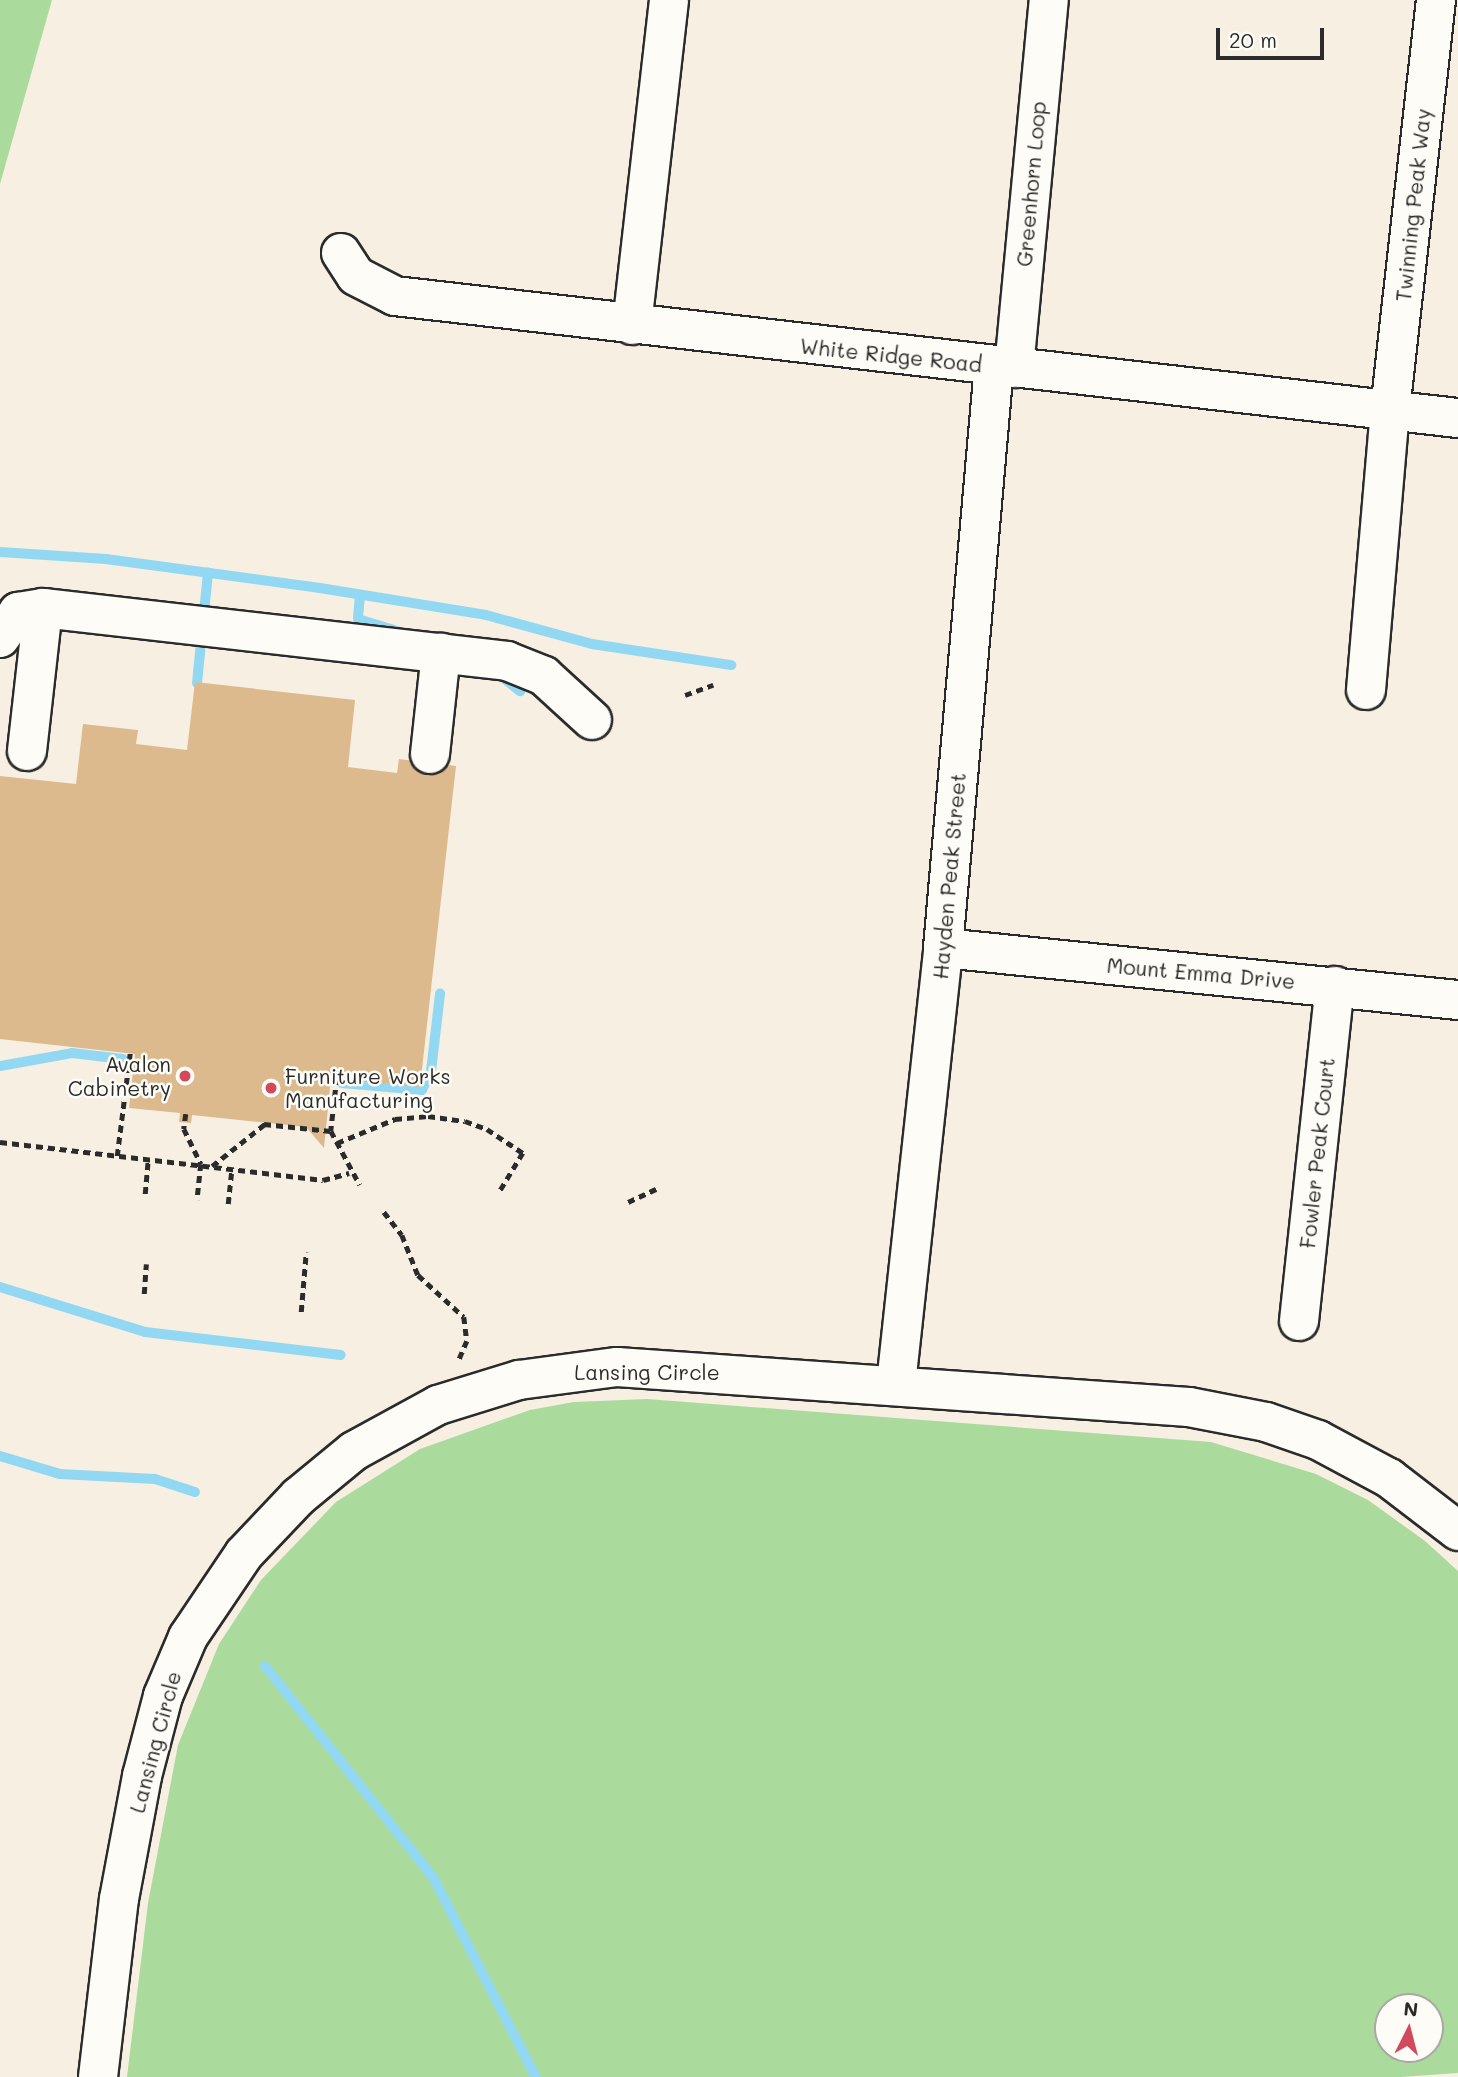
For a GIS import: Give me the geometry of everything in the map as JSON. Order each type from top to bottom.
[{"type":"street","points":[[632,325],[669,0]]},
{"type":"street","name":"Greenhorn Loop","points":[[1004,368],[1049,0]]},
{"type":"street","name":"Twinning Peak Way","points":[[1366,690],[1390,410],[1436,0]]},
{"type":"street","name":"White Ridge Road","points":[[341,253],[356,276],[395,296],[1458,418]]},
{"type":"street","name":"Hayden Peak Street","points":[[896,1384],[1004,368]]},
{"type":"street","points":[[0,638],[18,612],[43,608],[441,653],[531,668],[580,705],[592,720]]},
{"type":"street","points":[[27,751],[43,608]]},
{"type":"street","points":[[430,754],[441,653]]},
{"type":"street","name":"Mount Emma Drive","points":[[943,948],[1458,1000]]},
{"type":"street","name":"Fowler Peak Court","points":[[1299,1321],[1335,986]]},
{"type":"street","name":"Lansing Circle","points":[[98,2077],[115,1925],[146,1754],[177,1659],[204,1610],[244,1554],[326,1472],[386,1431],[438,1405],[503,1384],[561,1372],[662,1368],[1189,1407],[1266,1422],[1300,1432],[1373,1468],[1458,1531]]},
{"type":"path","points":[[685,695],[713,685]]},
{"type":"path","points":[[117,1156],[130,1053]]},
{"type":"path","points":[[337,1078],[331,1131],[349,1173],[360,1185]]},
{"type":"path","points":[[186,1114],[184,1129],[201,1164],[197,1200]]},
{"type":"path","points":[[337,1143],[395,1119],[428,1116],[465,1121],[487,1129],[523,1153],[500,1191]]},
{"type":"path","points":[[212,1166],[265,1123],[331,1131]]},
{"type":"path","points":[[0,1142],[323,1180],[349,1173]]},
{"type":"path","points":[[145,1194],[148,1159]]},
{"type":"path","points":[[228,1204],[232,1168]]},
{"type":"path","points":[[628,1202],[656,1189]]},
{"type":"path","points":[[384,1212],[402,1235],[418,1275],[464,1317],[467,1341],[453,1367]]},
{"type":"path","points":[[301,1312],[306,1252]]},
{"type":"path","points":[[144,1294],[146,1264]]},
{"type":"green space","points":[[0,0],[52,0],[0,184]]},
{"type":"green space","points":[[647,1399],[1211,1442],[1316,1474],[1368,1500],[1425,1541],[1458,1571],[1458,2073],[1401,2077],[127,2077],[148,1903],[178,1745],[219,1644],[261,1580],[336,1502],[420,1449],[530,1410],[574,1402]]},
{"type":"building","points":[[195,682],[355,700],[348,767],[397,773],[399,759],[456,766],[420,1087],[331,1078],[324,1148],[306,1127],[192,1115],[191,1123],[179,1122],[180,1113],[129,1108],[135,1054],[0,1039],[0,776],[76,784],[83,724],[138,730],[136,744],[187,750]]},
{"type":"waterway","points":[[0,552],[106,559],[320,588],[486,615],[592,644],[731,665]]},
{"type":"waterway","points":[[197,683],[208,573]]},
{"type":"waterway","points":[[360,595],[358,619],[397,631]]},
{"type":"waterway","points":[[500,675],[520,691]]},
{"type":"waterway","points":[[342,1083],[422,1090],[431,1071],[440,994]]},
{"type":"waterway","points":[[0,1066],[72,1053],[123,1059]]},
{"type":"waterway","points":[[0,1287],[145,1332],[341,1355]]},
{"type":"waterway","points":[[0,1456],[60,1474],[155,1479],[195,1492]]},
{"type":"waterway","points":[[265,1666],[433,1877],[536,2077]]},
{"type":"place","name":"Avalon Cabinetry","points":[[185,1076]]},
{"type":"place","name":"Furniture Works Manufacturing","points":[[271,1088]]}]
